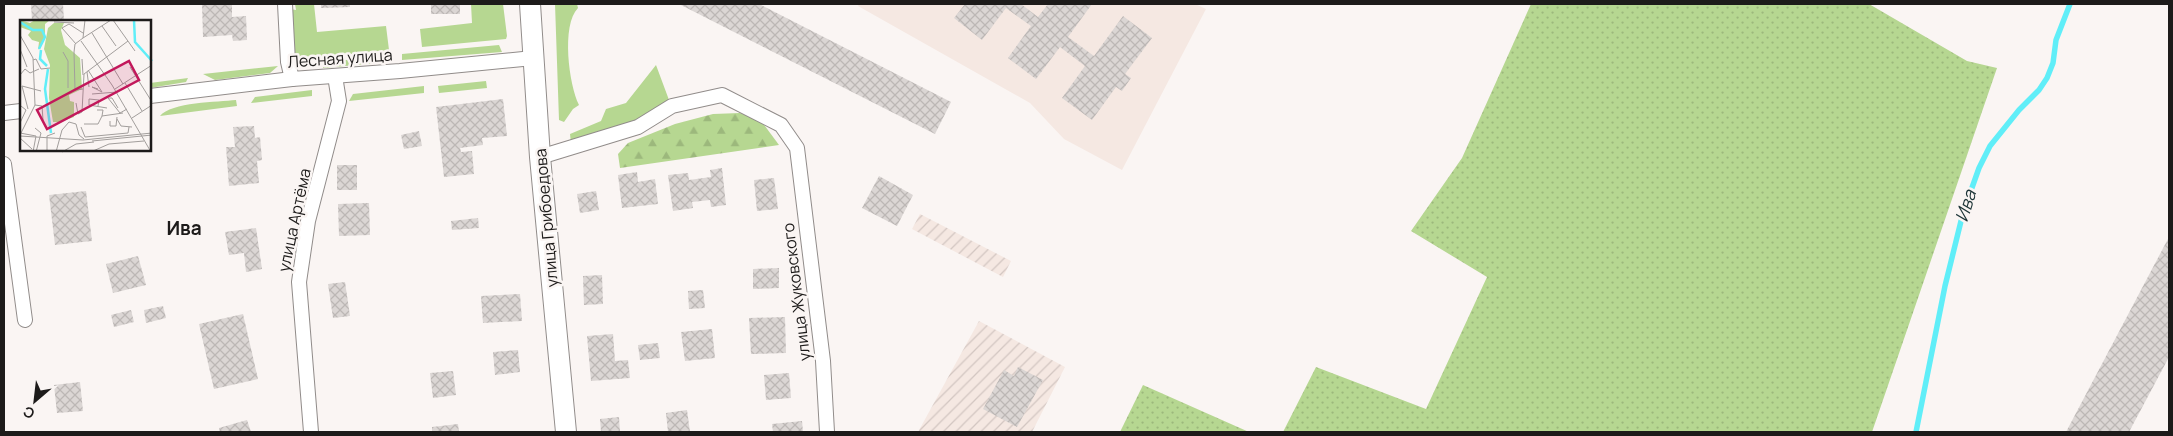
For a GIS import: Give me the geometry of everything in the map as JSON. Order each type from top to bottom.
[{"type":"street","points":[[285,4],[288,62],[292,79]]},
{"type":"street","name":"улица Грибоедова","points":[[530,4],[540,157],[566,432]]},
{"type":"street","name":"Лесная улица","points":[[151,96],[292,79],[533,58]]},
{"type":"street","name":"улица Артёма","points":[[311,432],[299,282],[308,221],[339,101],[335,76]]},
{"type":"street","name":"улица Жуковского","points":[[540,157],[638,127],[672,106],[722,95],[781,125],[797,148],[823,361],[827,432]]},
{"type":"street","points":[[4,113],[20,111]]},
{"type":"street","points":[[4,164],[25,320]]},
{"type":"shaded area","points":[[859,4],[1195,4],[1206,9],[1122,170],[1064,139],[1030,103],[858,6]]},
{"type":"shaded area","points":[[920,214],[1011,261],[1003,277],[912,229]]},
{"type":"shaded area","points":[[979,321],[1065,367],[1032,432],[918,432]]},
{"type":"green space","points":[[295,4],[314,4],[317,32],[386,26],[389,50],[296,60],[290,9],[296,10]]},
{"type":"green space","points":[[471,4],[503,4],[506,39],[422,47],[420,29],[472,23]]},
{"type":"green space","points":[[555,4],[577,4],[578,8],[573,16],[570,28],[568,55],[572,84],[579,105],[573,109],[564,122],[559,120]]},
{"type":"green space","points":[[1531,4],[1869,4],[1967,61],[1997,68],[1872,432],[1283,432],[1316,367],[1426,409],[1487,277],[1411,231],[1462,158]]},
{"type":"green space","points":[[499,45],[502,52],[402,60],[402,54]]},
{"type":"green space","points":[[390,56],[390,62],[323,68],[323,62]]},
{"type":"green space","points":[[656,65],[669,100],[654,114],[571,143],[570,134],[601,121],[606,109],[626,103]]},
{"type":"green space","points":[[278,66],[270,73],[215,80],[203,74]]},
{"type":"green space","points":[[188,78],[186,82],[151,88],[151,83]]},
{"type":"green space","points":[[486,81],[487,88],[439,93],[438,86]]},
{"type":"green space","points":[[424,86],[424,93],[349,101],[353,94]]},
{"type":"green space","points":[[312,90],[312,96],[251,103],[255,97]]},
{"type":"green space","points":[[236,100],[237,106],[160,116],[166,111],[184,105]]},
{"type":"green space","points":[[740,113],[762,122],[779,145],[620,168],[618,154],[628,143],[675,124],[713,114]]},
{"type":"green space","points":[[1143,385],[1249,432],[1120,432]]},
{"type":"building","points":[[31,4],[63,4],[64,20],[32,20]]},
{"type":"building","points":[[202,4],[232,4],[232,17],[246,16],[247,40],[233,41],[232,35],[203,37]]},
{"type":"building","points":[[321,4],[350,4],[350,7],[321,8]]},
{"type":"building","points":[[431,4],[460,4],[460,14],[431,14]]},
{"type":"building","points":[[679,4],[759,4],[951,102],[935,134]]},
{"type":"building","points":[[965,4],[1021,4],[1038,17],[1048,4],[1092,4],[1068,37],[1094,56],[1123,16],[1152,38],[1125,74],[1131,78],[1122,91],[1116,87],[1092,120],[1062,98],[1085,66],[1060,47],[1036,79],[1008,58],[1031,26],[1006,8],[982,40],[954,18]]},
{"type":"building","points":[[503,99],[507,136],[482,138],[483,145],[460,148],[461,152],[472,151],[474,174],[444,177],[436,107]]},
{"type":"building","points":[[254,126],[255,138],[260,137],[262,160],[257,161],[259,183],[229,186],[226,147],[235,147],[233,127]]},
{"type":"building","points":[[419,131],[422,146],[404,149],[401,135]]},
{"type":"building","points":[[337,165],[357,165],[357,190],[337,190]]},
{"type":"building","points":[[722,168],[726,205],[711,207],[710,200],[692,202],[693,208],[673,211],[668,175],[688,173],[689,180],[711,177],[710,170]]},
{"type":"building","points":[[637,172],[638,182],[655,179],[658,204],[622,208],[618,175]]},
{"type":"building","points":[[879,176],[913,195],[897,226],[862,208]]},
{"type":"building","points":[[774,178],[778,209],[757,211],[754,180]]},
{"type":"building","points":[[86,191],[92,241],[55,245],[49,195]]},
{"type":"building","points":[[596,191],[599,210],[580,213],[577,194]]},
{"type":"building","points":[[369,203],[370,235],[339,236],[338,204]]},
{"type":"building","points":[[478,218],[479,228],[452,230],[451,221]]},
{"type":"building","points":[[256,228],[262,269],[246,272],[244,253],[229,255],[225,232]]},
{"type":"building","points":[[2169,237],[2169,357],[2129,432],[2066,432]]},
{"type":"building","points":[[138,256],[146,285],[113,293],[106,264]]},
{"type":"building","points":[[779,268],[779,288],[753,289],[753,269]]},
{"type":"building","points":[[602,275],[603,304],[584,305],[583,276]]},
{"type":"building","points":[[345,282],[350,316],[333,318],[328,284]]},
{"type":"building","points":[[703,290],[705,308],[689,309],[688,291]]},
{"type":"building","points":[[520,294],[522,321],[483,323],[481,296]]},
{"type":"building","points":[[163,306],[166,318],[146,323],[144,310]]},
{"type":"building","points":[[131,310],[134,322],[114,327],[111,315]]},
{"type":"building","points":[[243,314],[258,379],[214,389],[199,324]]},
{"type":"building","points":[[785,317],[786,353],[751,354],[749,318]]},
{"type":"building","points":[[712,329],[715,358],[685,361],[681,332]]},
{"type":"building","points":[[613,334],[615,361],[628,360],[630,378],[591,381],[587,336]]},
{"type":"building","points":[[658,343],[660,358],[640,360],[638,345]]},
{"type":"building","points":[[518,350],[520,372],[495,375],[493,352]]},
{"type":"building","points":[[1018,367],[1043,380],[1017,427],[983,409],[1004,370],[1014,376]]},
{"type":"building","points":[[453,371],[456,395],[433,398],[430,373]]},
{"type":"building","points":[[789,373],[791,398],[766,400],[764,375]]},
{"type":"building","points":[[80,382],[83,411],[57,413],[54,385]]},
{"type":"building","points":[[687,410],[690,432],[668,432],[666,413]]},
{"type":"building","points":[[619,417],[620,432],[601,432],[600,419]]},
{"type":"building","points":[[247,420],[251,432],[220,432],[219,428]]},
{"type":"building","points":[[802,421],[803,432],[773,432],[772,424]]},
{"type":"building","points":[[458,424],[459,432],[432,432],[432,427]]},
{"type":"waterway","name":"Ива","points":[[1916,432],[1945,286],[1963,213],[1979,168],[1990,146],[2019,110],[2039,90],[2047,78],[2053,63],[2056,40],[2070,4]]},
{"type":"district","name":"Ива","points":[[184,228]]}]
